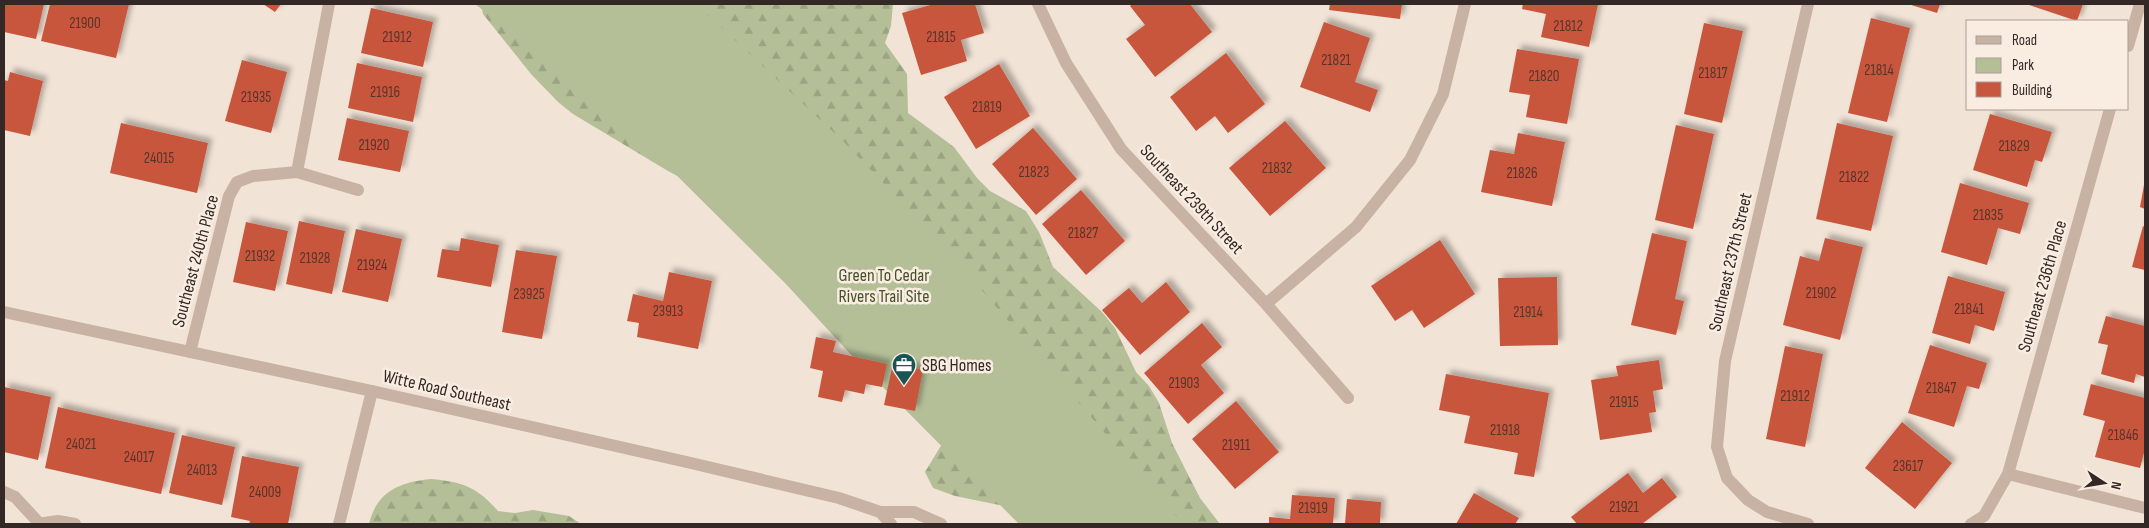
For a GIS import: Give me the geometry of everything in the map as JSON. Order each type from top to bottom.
[{"type":"street","points":[[297,172],[330,4]]},
{"type":"street","name":"Southeast 239th Street","points":[[1038,4],[1066,64],[1121,148],[1266,304],[1348,398]]},
{"type":"street","points":[[1266,304],[1356,227],[1410,160],[1444,94],[1465,4]]},
{"type":"street","name":"Southeast 237th Street","points":[[1808,4],[1725,361],[1717,447],[1727,478],[1748,500],[1767,512],[1808,524]]},
{"type":"street","points":[[2129,42],[2140,4]]},
{"type":"street","name":"Southeast 236th Place","points":[[1971,524],[1984,516],[2008,474],[2110,110]]},
{"type":"street","name":"Southeast 240th Place","points":[[190,352],[229,196],[237,182],[253,176],[297,172],[358,190]]},
{"type":"street","name":"Witte Road Southeast","points":[[4,312],[691,462],[838,498],[880,512],[914,512],[941,524]]},
{"type":"street","points":[[339,524],[372,391]]},
{"type":"street","points":[[2008,474],[2145,508]]},
{"type":"street","points":[[4,492],[15,497],[38,524],[58,521],[75,524]]},
{"type":"street","name":"Witte Road Southeast","points":[[880,512],[891,524]]},
{"type":"green space","name":"Green To Cedar Rivers Trail Site","points":[[475,4],[696,4],[842,140],[943,245],[1183,524],[1019,524],[854,358],[785,283],[654,153],[562,72]]},
{"type":"green space","name":"Green To Cedar Rivers Trail Site","points":[[481,4],[893,4],[891,26],[885,43],[907,74],[908,113],[954,147],[977,178],[990,191],[1026,211],[1039,232],[1053,267],[1102,312],[1115,328],[1136,372],[1149,386],[1159,403],[1172,443],[1200,498],[1220,524],[1025,524],[1009,507],[955,496],[933,488],[925,472],[953,426],[727,202],[668,171],[573,114],[558,102],[531,74],[483,14]]},
{"type":"green space","points":[[431,479],[469,487],[483,496],[498,511],[515,513],[533,510],[569,516],[581,524],[369,524],[378,503],[391,490],[409,483]]},
{"type":"building","points":[[4,4],[44,4],[36,39],[4,32]]},
{"type":"building","points":[[50,4],[129,4],[116,58],[41,41]]},
{"type":"building","points":[[263,4],[281,4],[275,12]]},
{"type":"building","points":[[934,4],[975,4],[984,33],[961,40],[967,61],[921,75],[902,13]]},
{"type":"building","points":[[1132,4],[1190,4],[1212,32],[1155,77],[1126,39],[1145,25],[1130,6]]},
{"type":"building","points":[[1330,4],[1402,4],[1400,19],[1329,10]]},
{"type":"building","points":[[1523,4],[1598,4],[1589,47],[1541,37],[1546,14],[1522,9]]},
{"type":"building","points":[[1908,4],[1940,4],[1937,13]]},
{"type":"building","points":[[2026,4],[2083,4],[2077,20]]},
{"type":"building","points":[[371,8],[433,22],[423,67],[361,53]]},
{"type":"building","points":[[1871,18],[1910,28],[1887,122],[1848,113]]},
{"type":"building","points":[[1324,22],[1370,38],[1355,82],[1378,90],[1370,112],[1300,87]]},
{"type":"building","points":[[1704,23],[1743,31],[1722,123],[1684,114]]},
{"type":"building","points":[[1517,49],[1579,59],[1567,124],[1526,117],[1530,95],[1509,92]]},
{"type":"building","points":[[1226,53],[1265,104],[1228,133],[1215,116],[1196,131],[1170,97]]},
{"type":"building","points":[[242,60],[287,72],[271,133],[225,121]]},
{"type":"building","points":[[357,63],[422,77],[413,122],[348,108]]},
{"type":"building","points":[[999,64],[1030,116],[976,149],[944,97]]},
{"type":"building","points":[[10,72],[43,81],[30,136],[4,130],[4,80],[8,81]]},
{"type":"building","points":[[1990,114],[2052,132],[2042,162],[2035,160],[2027,187],[1973,170]]},
{"type":"building","points":[[347,118],[409,131],[400,172],[338,160]]},
{"type":"building","points":[[1285,121],[1326,168],[1270,216],[1229,168]]},
{"type":"building","points":[[121,123],[208,143],[197,193],[110,173]]},
{"type":"building","points":[[1837,123],[1893,136],[1871,231],[1816,219]]},
{"type":"building","points":[[1676,125],[1714,134],[1693,229],[1655,220]]},
{"type":"building","points":[[1033,128],[1077,179],[1036,215],[992,164]]},
{"type":"building","points":[[1518,133],[1565,142],[1552,206],[1481,192],[1490,150],[1514,154]]},
{"type":"building","points":[[1960,183],[2029,203],[2020,234],[1998,228],[1987,265],[1941,252]]},
{"type":"building","points":[[2145,185],[2145,209],[2140,207]]},
{"type":"building","points":[[1081,190],[1125,241],[1086,275],[1042,224]]},
{"type":"building","points":[[299,221],[345,231],[332,294],[286,284]]},
{"type":"building","points":[[246,222],[288,231],[275,291],[233,282]]},
{"type":"building","points":[[2143,226],[2145,227],[2145,270],[2132,267]]},
{"type":"building","points":[[356,229],[402,239],[388,302],[342,292]]},
{"type":"building","points":[[1652,233],[1687,241],[1675,299],[1684,301],[1676,335],[1631,325]]},
{"type":"building","points":[[461,238],[499,245],[491,287],[437,277],[442,249],[459,251]]},
{"type":"building","points":[[1825,238],[1863,247],[1840,340],[1783,325],[1800,256],[1819,261]]},
{"type":"building","points":[[1440,240],[1475,294],[1424,328],[1412,310],[1395,321],[1371,286]]},
{"type":"building","points":[[516,250],[557,256],[542,339],[502,332]]},
{"type":"building","points":[[669,272],[712,281],[698,349],[637,337],[639,323],[627,321],[633,294],[663,301]]},
{"type":"building","points":[[1948,276],[2005,292],[1994,331],[1975,325],[1970,344],[1932,333]]},
{"type":"building","points":[[1557,277],[1558,345],[1500,346],[1498,278]]},
{"type":"building","points":[[1166,282],[1190,312],[1140,355],[1102,310],[1129,288],[1142,303]]},
{"type":"building","points":[[2106,316],[2145,326],[2145,377],[2136,374],[2134,383],[2101,374],[2108,345],[2098,343]]},
{"type":"building","points":[[1202,323],[1222,347],[1201,365],[1224,393],[1188,424],[1144,373]]},
{"type":"building","points":[[816,337],[836,341],[833,352],[887,364],[882,387],[866,384],[864,394],[845,390],[842,402],[818,397],[823,371],[810,368]]},
{"type":"building","points":[[1930,345],[1987,363],[1979,389],[1967,386],[1954,427],[1908,413]]},
{"type":"building","points":[[1785,346],[1823,354],[1805,447],[1766,439]]},
{"type":"building","points":[[1659,360],[1663,389],[1653,391],[1656,412],[1649,413],[1652,432],[1600,440],[1591,380],[1618,376],[1616,366]]},
{"type":"building","points":[[893,363],[923,370],[915,411],[884,405]]},
{"type":"building","points":[[1446,374],[1549,393],[1534,477],[1514,474],[1518,453],[1464,443],[1470,416],[1439,410]]},
{"type":"building","points":[[2091,384],[2145,398],[2145,449],[2140,468],[2095,457],[2105,421],[2083,415]]},
{"type":"building","points":[[4,387],[51,397],[38,460],[4,452]]},
{"type":"building","points":[[1236,401],[1279,452],[1235,489],[1192,439]]},
{"type":"building","points":[[58,407],[175,433],[161,494],[45,468]]},
{"type":"building","points":[[1902,422],[1952,463],[1915,509],[1865,468]]},
{"type":"building","points":[[182,435],[235,447],[222,505],[169,493]]},
{"type":"building","points":[[242,456],[299,467],[288,524],[249,524],[250,521],[231,517]]},
{"type":"building","points":[[1628,473],[1643,493],[1662,478],[1677,497],[1642,524],[1577,524],[1571,517]]},
{"type":"building","points":[[1474,493],[1519,518],[1515,524],[1456,524]]},
{"type":"building","points":[[1292,495],[1335,498],[1333,524],[1269,524],[1269,517],[1290,519]]},
{"type":"building","points":[[1347,499],[1381,502],[1380,524],[1345,524]]},
{"type":"place","name":"SBG Homes","points":[[904,386]]}]
